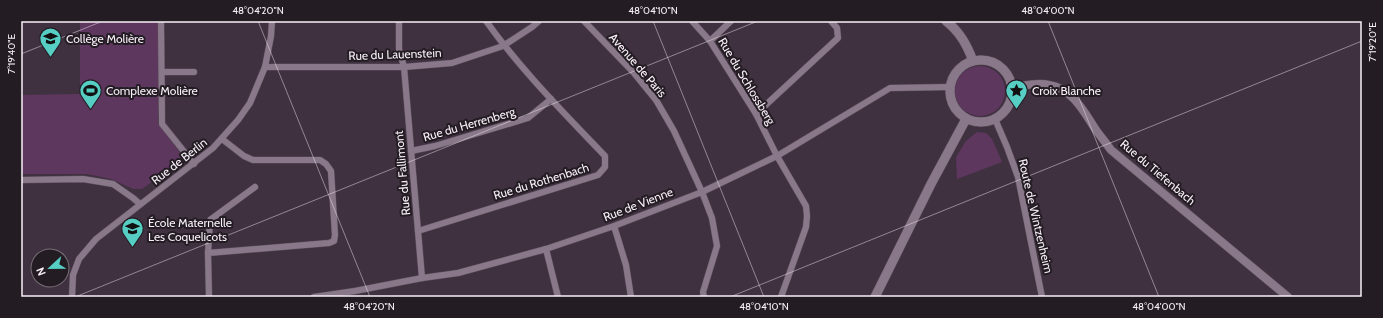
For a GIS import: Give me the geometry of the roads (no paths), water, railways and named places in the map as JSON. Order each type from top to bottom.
[{"type":"main road","points":[[946,21],[955,28],[967,45],[973,61]]},
{"type":"main road","points":[[973,61],[988,61],[1000,66],[1008,75],[1012,87],[1010,102],[1005,112],[995,119],[980,122],[966,119],[956,111],[951,100],[950,87],[954,75],[963,66],[973,61]]},
{"type":"main road","points":[[875,297],[931,184],[966,119]]},
{"type":"street","points":[[161,21],[162,124],[194,164]]},
{"type":"street","name":"Rue de Berlin","points":[[72,297],[73,275],[79,259],[96,239],[194,164],[222,139],[238,120],[250,102],[265,67],[272,36],[272,21]]},
{"type":"street","name":"Rue du Fallimont","points":[[399,21],[399,49],[404,67],[422,278]]},
{"type":"street","name":"Rue du Rothenbach","points":[[418,231],[598,175],[605,167],[605,156],[550,99],[503,46],[486,21]]},
{"type":"street","name":"Rue du Lauenstein","points":[[265,67],[404,67],[452,63],[503,46],[539,21]]},
{"type":"street","name":"Avenue de Paris","points":[[584,21],[634,73],[656,100],[674,131],[702,192],[712,218],[717,246],[703,292],[704,297]]},
{"type":"street","name":"Rue du Schlossberg","points":[[692,21],[710,40],[756,114],[777,156],[806,206],[806,227],[781,297]]},
{"type":"street","points":[[710,40],[731,21]]},
{"type":"street","points":[[756,114],[838,38],[837,28],[831,21]]},
{"type":"street","points":[[162,72],[194,72]]},
{"type":"street","name":"Rue du Tiefenbach","points":[[1012,87],[1030,84],[1049,84],[1066,92],[1080,104],[1097,132],[1112,150],[1288,297]]},
{"type":"street","name":"Rue de Vienne","points":[[314,297],[355,294],[422,278],[458,273],[546,249],[614,226],[702,192],[777,156],[890,88],[950,87]]},
{"type":"street","name":"Rue du Herrenberg","points":[[411,151],[435,146],[528,118],[550,99]]},
{"type":"street","name":"Route de Wintzenheim","points":[[995,119],[1018,178],[1042,297]]},
{"type":"street","points":[[208,253],[329,243],[334,241],[336,235],[331,171],[326,164],[320,160],[253,160],[244,156],[222,139]]},
{"type":"street","points":[[21,180],[83,179],[113,184],[140,204]]},
{"type":"street","points":[[209,297],[208,253],[210,220],[255,188]]},
{"type":"street","points":[[614,226],[626,265],[631,297]]},
{"type":"street","points":[[546,249],[558,297]]},
{"type":"place","name":"Collège Molière","points":[[50,58]]},
{"type":"place","name":"Complexe Molière","points":[[90,110]]},
{"type":"place","name":"Croix Blanche","points":[[1016,110]]},
{"type":"place","name":"École Maternelle Les Coquelicots","points":[[133,248]]}]
